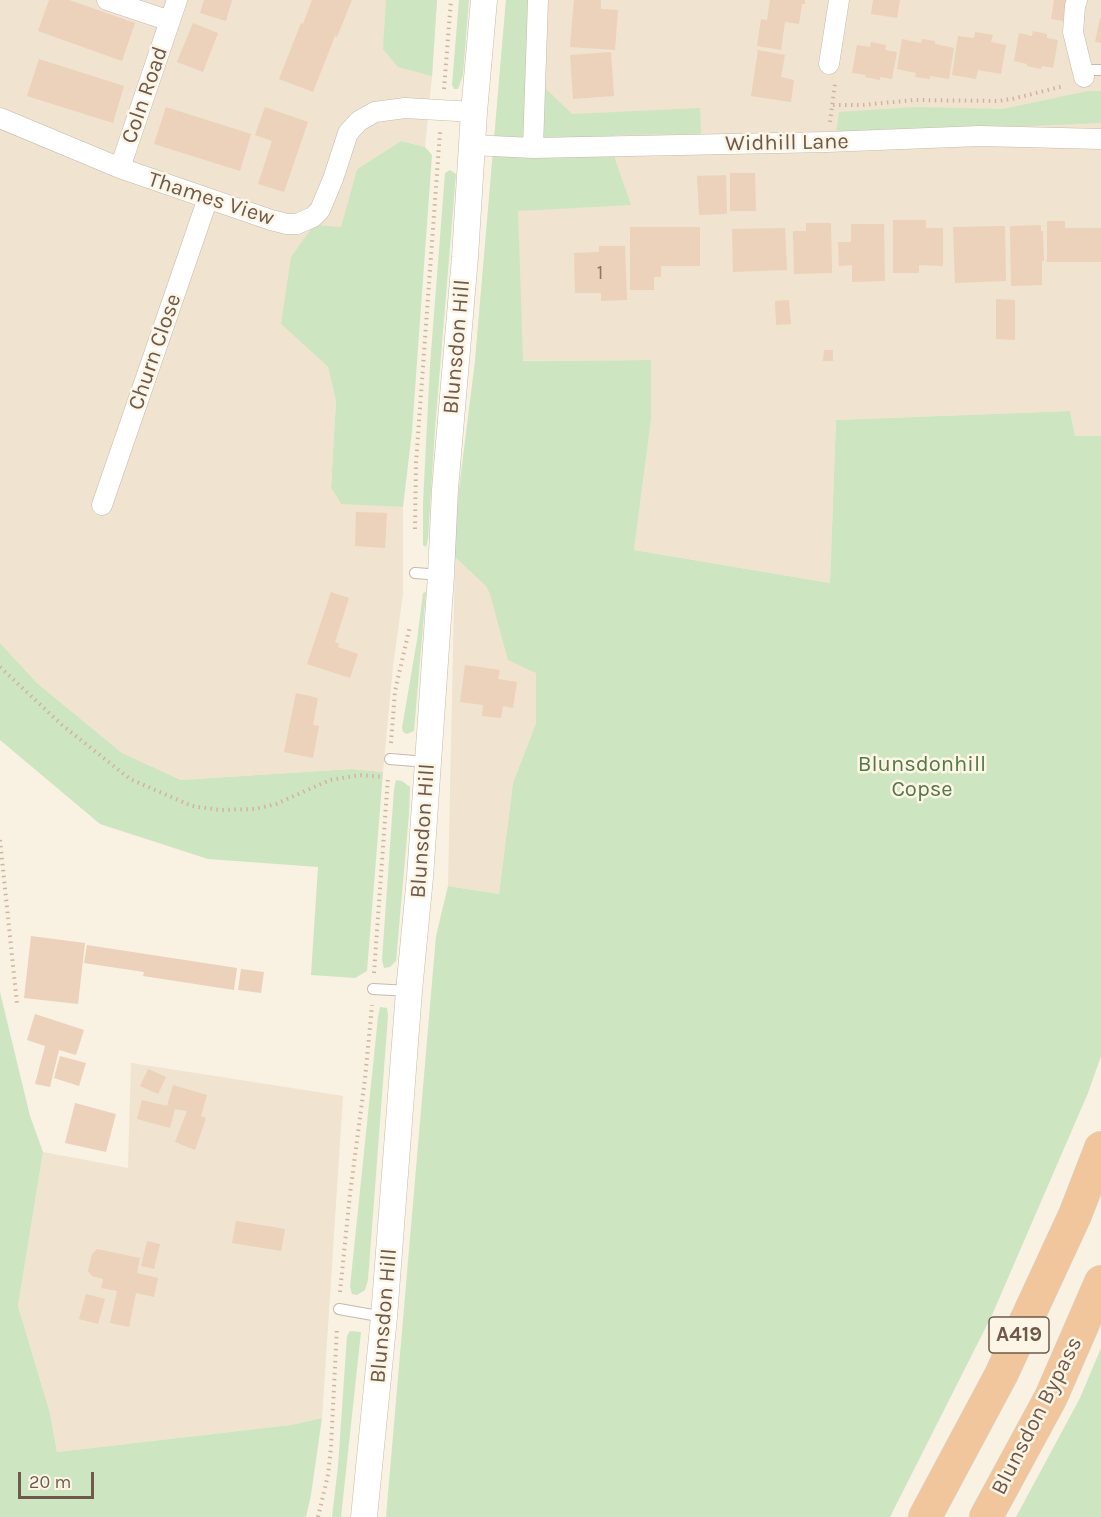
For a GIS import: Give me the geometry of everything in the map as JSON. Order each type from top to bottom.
[{"type":"highway","name":"A419","points":[[925,1517],[1001,1375],[1075,1215],[1101,1148]]},
{"type":"highway","name":"Blunsdon Bypass","points":[[986,1517],[1051,1397],[1101,1282]]},
{"type":"street","name":"Coln Road","points":[[107,0],[170,21]]},
{"type":"street","name":"Coln Road","points":[[120,168],[177,0]]},
{"type":"street","name":"Blunsdon Hill","points":[[363,1517],[384,1317],[420,877],[445,489],[484,0]]},
{"type":"street","points":[[533,148],[538,0]]},
{"type":"street","points":[[829,64],[839,0]]},
{"type":"street","points":[[1077,0],[1073,32],[1084,75]]},
{"type":"street","name":"Thames View","points":[[1,122],[120,168],[271,220],[297,224],[313,217],[320,210],[348,133],[359,121],[375,112],[405,108],[474,112]]},
{"type":"street","name":"Widhill Lane","points":[[472,145],[533,148],[827,142],[980,136],[1101,139]]},
{"type":"street","name":"Churn Close","points":[[102,505],[208,198]]},
{"type":"lane","points":[[415,573],[441,575]]},
{"type":"lane","points":[[390,759],[428,762]]},
{"type":"lane","points":[[373,989],[409,991]]},
{"type":"lane","points":[[339,1309],[384,1317]]},
{"type":"path","points":[[827,142],[836,78],[829,64]]},
{"type":"path","points":[[832,105],[862,105],[914,100],[998,101],[1012,99],[1084,75]]},
{"type":"path","points":[[0,668],[62,725],[130,779],[192,806],[220,810],[255,808],[276,804],[330,780],[360,775],[388,777]]},
{"type":"path","points":[[0,840],[17,1004]]},
{"type":"shaded area","points":[[0,0],[437,0],[425,147],[401,141],[357,169],[341,228],[281,324],[328,367],[336,401],[331,488],[340,503],[403,507],[403,594],[393,666],[383,772],[352,769],[181,780],[122,753],[37,683],[0,643]]},
{"type":"shaded area","points":[[506,0],[1101,0],[1101,436],[1075,436],[1070,411],[836,420],[830,583],[634,550],[651,420],[651,360],[475,361]]},
{"type":"shaded area","points":[[455,557],[486,585],[536,673],[536,723],[513,783],[499,894],[448,886]]},
{"type":"shaded area","points":[[131,1063],[343,1096],[322,1418],[291,1425],[57,1452],[50,1413],[18,1306],[43,1152],[128,1168]]},
{"type":"green space","points":[[386,0],[437,0],[432,76],[398,67],[383,49]]},
{"type":"green space","points":[[459,0],[469,0],[463,75],[458,89],[454,89],[452,85]]},
{"type":"green space","name":"Blunsdonhill Copse","points":[[506,0],[528,0],[526,70],[572,114],[700,108],[701,134],[614,135],[615,159],[631,205],[518,211],[523,361],[651,360],[651,420],[634,550],[830,583],[836,420],[1070,411],[1075,436],[1101,436],[1101,1056],[1088,1093],[992,1315],[890,1517],[386,1517],[436,936],[448,886],[499,894],[513,783],[536,723],[536,673],[508,660],[490,594],[486,586],[455,557],[452,545],[475,361]]},
{"type":"green space","points":[[1088,91],[1101,91],[1101,123],[836,134],[839,112],[915,107],[1003,109]]},
{"type":"green space","points":[[401,141],[425,147],[432,155],[412,431],[403,507],[341,504],[331,488],[336,401],[328,367],[281,324],[291,257],[314,225],[341,227],[357,169]]},
{"type":"green space","points":[[450,170],[456,174],[426,547],[423,545],[423,503],[430,365],[445,173]]},
{"type":"green space","points":[[426,592],[414,731],[407,734],[402,728],[423,593]]},
{"type":"green space","points":[[0,643],[37,683],[122,753],[181,780],[352,769],[383,772],[367,971],[355,978],[311,975],[318,867],[208,859],[100,824],[0,740]]},
{"type":"green space","points":[[396,780],[410,787],[409,814],[396,961],[390,967],[384,968],[382,960]]},
{"type":"green space","points":[[0,992],[30,1116],[43,1152],[18,1306],[50,1413],[57,1452],[291,1425],[322,1418],[306,1517],[0,1517]]},
{"type":"green space","points":[[380,1007],[387,1008],[388,1016],[368,1280],[365,1290],[357,1295],[352,1294],[350,1287]]},
{"type":"green space","points":[[350,1331],[361,1332],[341,1517],[332,1517],[347,1336]]},
{"type":"green space","points":[[1101,1348],[1101,1517],[1016,1517],[1080,1398]]},
{"type":"building","points":[[49,0],[69,0],[135,23],[122,61],[38,31]]},
{"type":"building","points":[[204,0],[232,0],[226,21],[200,13]]},
{"type":"building","points":[[312,0],[352,0],[313,92],[279,79]]},
{"type":"building","points":[[574,0],[601,0],[601,9],[618,10],[615,50],[570,47]]},
{"type":"building","points":[[770,0],[805,0],[805,4],[802,4],[799,24],[785,22],[781,50],[757,46],[761,19],[767,20]]},
{"type":"building","points":[[873,0],[900,0],[897,18],[871,14]]},
{"type":"building","points":[[1054,0],[1066,0],[1063,21],[1051,19]]},
{"type":"building","points":[[1101,18],[1101,43],[1095,42]]},
{"type":"building","points":[[193,23],[218,33],[203,72],[177,62]]},
{"type":"building","points":[[1033,31],[1047,34],[1047,38],[1058,40],[1053,68],[1042,66],[1041,69],[1014,61],[1019,33],[1032,36]]},
{"type":"building","points":[[975,32],[993,35],[991,42],[1006,45],[1001,74],[978,70],[976,79],[952,75],[958,36],[974,38]]},
{"type":"building","points":[[902,39],[921,43],[922,39],[935,41],[935,44],[954,48],[949,79],[930,76],[930,79],[915,77],[916,73],[897,69]]},
{"type":"building","points":[[871,42],[886,45],[885,50],[897,52],[892,79],[880,77],[880,80],[852,73],[857,45],[870,47]]},
{"type":"building","points":[[758,50],[785,55],[781,77],[794,80],[791,102],[751,96]]},
{"type":"building","points":[[611,52],[614,96],[573,99],[570,55]]},
{"type":"building","points":[[39,59],[124,86],[113,123],[27,96]]},
{"type":"building","points":[[166,107],[251,134],[240,171],[154,144]]},
{"type":"building","points":[[265,107],[308,122],[284,192],[258,184],[272,141],[255,135]]},
{"type":"building","points":[[730,173],[755,173],[756,211],[730,211]]},
{"type":"building","points":[[726,175],[727,214],[699,215],[697,176]]},
{"type":"building","points":[[893,220],[926,220],[926,228],[943,228],[943,266],[919,265],[919,273],[893,273]]},
{"type":"building","points":[[1047,221],[1065,221],[1065,228],[1101,228],[1101,262],[1047,262]]},
{"type":"building","points":[[806,223],[831,223],[832,273],[794,274],[793,231],[806,231]]},
{"type":"building","points":[[851,224],[884,224],[885,281],[852,282],[852,265],[839,266],[838,242],[851,242]]},
{"type":"building","points":[[1041,225],[1044,261],[1042,261],[1042,285],[1011,286],[1010,226]]},
{"type":"building","points":[[1005,226],[1006,281],[955,283],[953,227]]},
{"type":"building","points":[[630,227],[700,227],[700,266],[661,266],[661,277],[654,277],[654,290],[630,290]]},
{"type":"building","points":[[785,228],[787,270],[733,272],[732,229]]},
{"type":"building","points":[[599,246],[625,246],[627,300],[601,301],[601,293],[575,293],[574,253],[599,252]]},
{"type":"building","points":[[996,299],[1015,300],[1015,340],[996,339]]},
{"type":"building","points":[[789,300],[791,324],[776,325],[775,301]]},
{"type":"building","points":[[824,350],[833,350],[833,361],[823,361]]},
{"type":"building","points":[[356,512],[387,513],[385,548],[355,546]]},
{"type":"building","points":[[331,592],[349,598],[335,642],[339,644],[338,647],[358,654],[350,678],[307,664]]},
{"type":"building","points":[[465,665],[500,670],[498,679],[517,682],[513,708],[503,706],[501,718],[482,716],[483,705],[460,702]]},
{"type":"building","points":[[296,693],[318,698],[313,725],[319,726],[313,758],[284,752]]},
{"type":"building","points":[[31,936],[85,943],[78,1004],[24,998]]},
{"type":"building","points":[[87,945],[237,968],[234,990],[143,976],[144,972],[84,963]]},
{"type":"building","points":[[241,969],[264,972],[261,993],[238,990]]},
{"type":"building","points":[[35,1014],[84,1030],[76,1055],[59,1050],[50,1087],[35,1084],[45,1046],[27,1040]]},
{"type":"building","points":[[60,1056],[86,1063],[79,1086],[54,1078]]},
{"type":"building","points":[[148,1069],[166,1077],[158,1094],[140,1086]]},
{"type":"building","points":[[173,1085],[207,1095],[201,1116],[206,1118],[195,1150],[175,1142],[187,1111],[175,1109],[170,1128],[137,1119],[142,1100],[167,1106]]},
{"type":"building","points":[[75,1103],[116,1114],[106,1152],[65,1143]]},
{"type":"building","points":[[236,1221],[285,1229],[281,1251],[232,1243]]},
{"type":"building","points":[[147,1241],[160,1244],[154,1269],[141,1266]]},
{"type":"building","points":[[97,1249],[140,1258],[137,1273],[158,1278],[154,1297],[136,1293],[129,1327],[110,1323],[117,1291],[101,1288],[103,1279],[92,1276],[88,1271],[92,1254]]},
{"type":"building","points":[[86,1294],[105,1299],[98,1324],[79,1319]]}]
